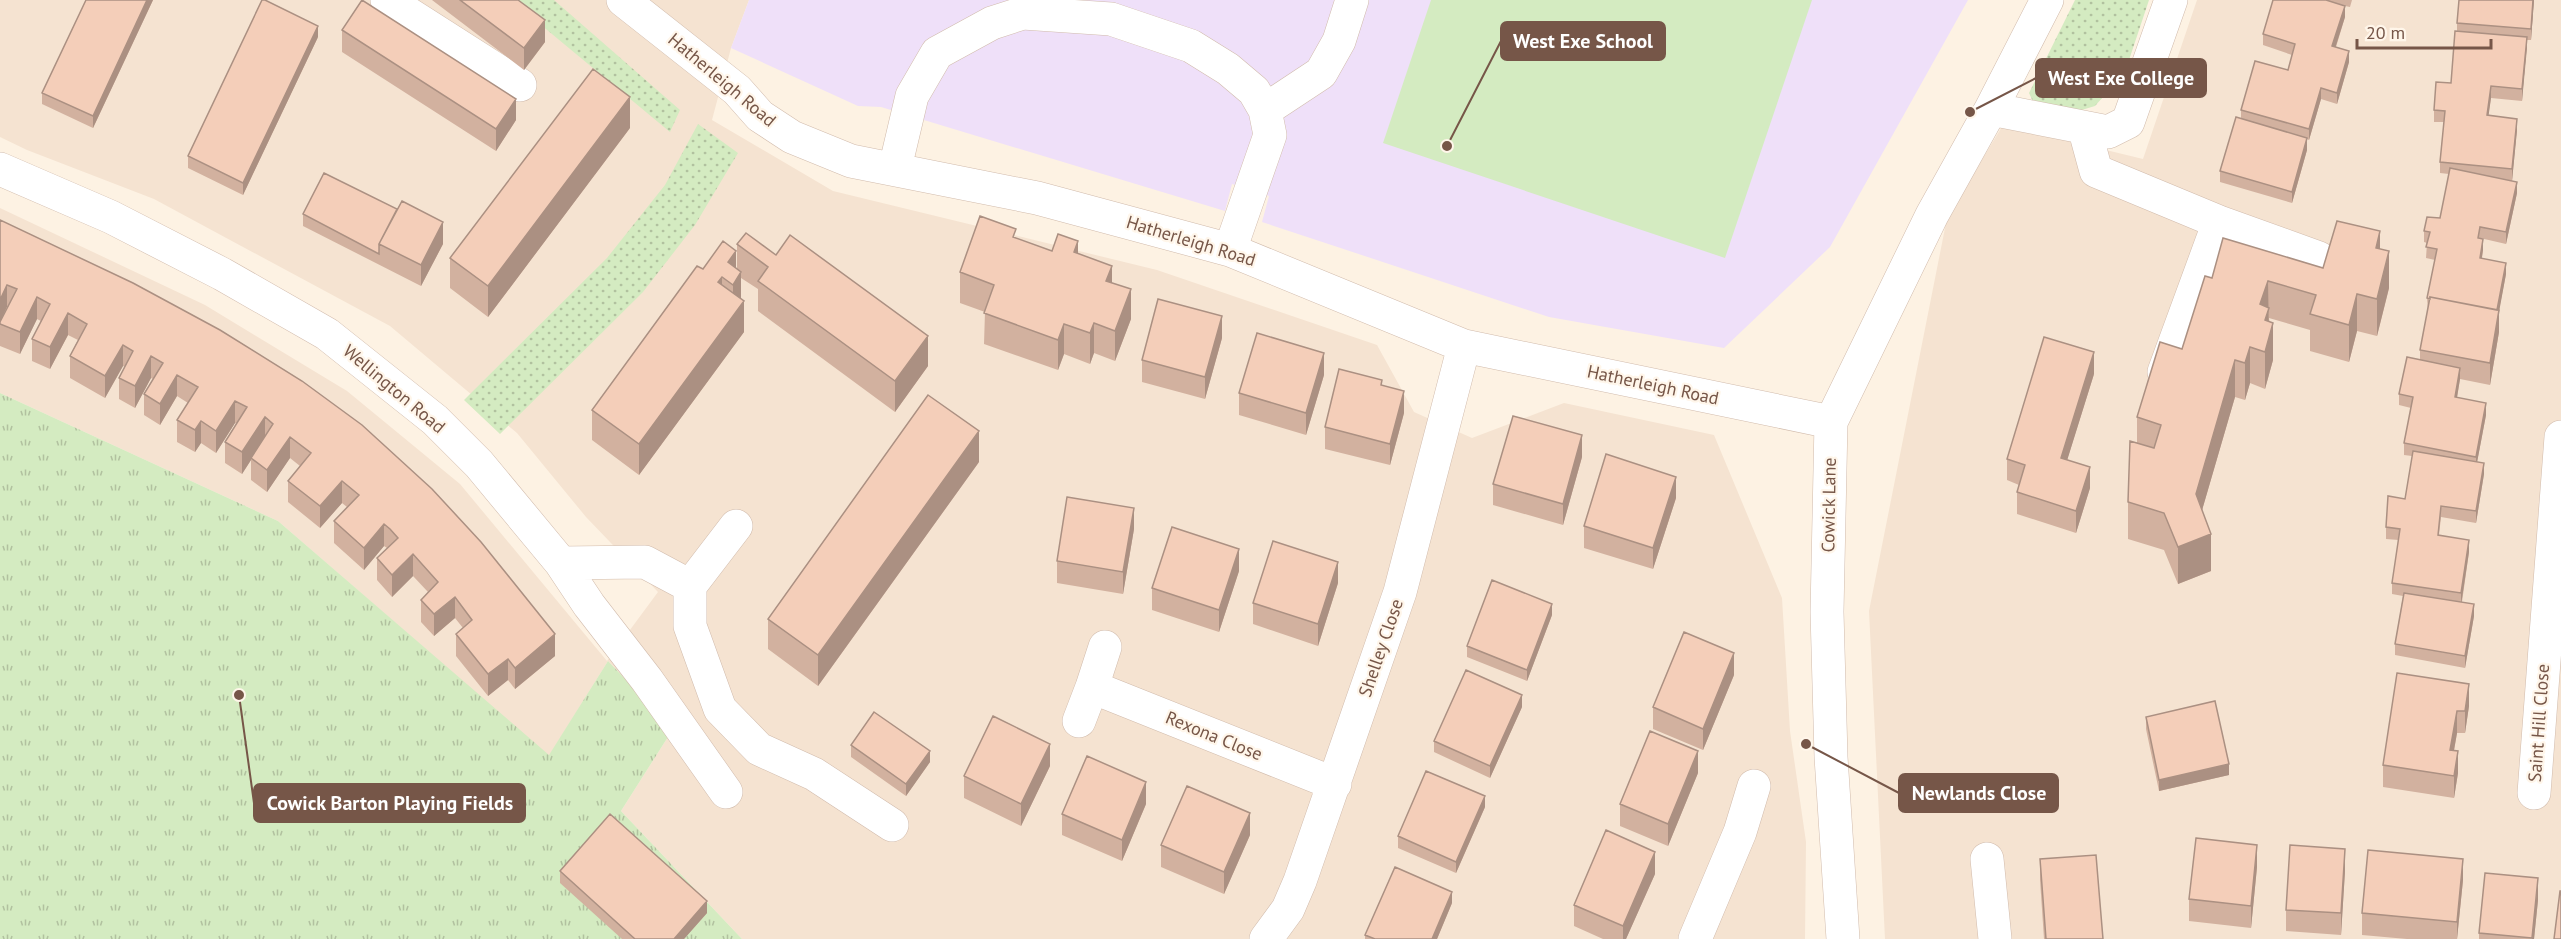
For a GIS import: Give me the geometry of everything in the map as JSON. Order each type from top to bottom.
[{"type":"street","points":[[387,0],[520,85]]},
{"type":"street","name":"Hatherleigh Road","points":[[623,0],[737,90],[760,116],[792,137],[851,161],[1037,198],[1230,250],[1464,346],[1830,422]]},
{"type":"street","points":[[1265,110],[1321,73],[1338,41],[1352,0]]},
{"type":"street","name":"Cowick Lane","points":[[1843,939],[1831,757],[1827,612],[1830,422],[1932,216],[1991,110],[2047,0]]},
{"type":"street","points":[[1991,110],[2108,132],[2128,122],[2171,0]]},
{"type":"street","points":[[895,168],[912,96],[937,53],[992,23],[1023,13],[1112,19],[1191,46],[1228,69],[1254,91],[1265,110],[1270,135],[1230,250]]},
{"type":"street","points":[[2085,127],[2096,171],[2219,222],[2319,258]]},
{"type":"street","name":"Wellington Road","points":[[0,169],[111,217],[222,274],[327,334],[435,420],[479,464],[561,563],[589,605],[648,680],[726,792]]},
{"type":"street","points":[[2164,372],[2219,222]]},
{"type":"street","name":"Shelley Close","points":[[1266,939],[1288,909],[1300,881],[1400,592],[1464,346]]},
{"type":"street","name":"Saint Hill Close","points":[[2532,792],[2561,437]]},
{"type":"street","points":[[736,526],[690,586],[690,626],[720,709],[759,749],[814,774],[892,825]]},
{"type":"street","points":[[561,563],[645,562],[690,586]]},
{"type":"street","points":[[1079,721],[1105,647]]},
{"type":"street","name":"Rexona Close","points":[[1092,687],[1335,784]]},
{"type":"street","points":[[1695,939],[1740,832],[1754,786]]},
{"type":"street","points":[[1987,859],[1995,939]]},
{"type":"shaded area","points":[[0,0],[749,0],[731,48],[712,120],[833,191],[1157,270],[1377,345],[1414,412],[1472,438],[1564,403],[1714,435],[1782,598],[1790,731],[1806,842],[1805,939],[742,939],[621,811],[673,729],[608,661],[549,756],[278,521],[0,393],[0,208],[205,305],[347,391],[460,484],[607,661],[658,592],[586,517],[517,433],[390,326],[154,199],[27,150],[0,137]]},
{"type":"shaded area","points":[[749,0],[1968,0],[1830,247],[1724,348],[1549,317],[1262,222],[1269,196],[1232,184],[1225,211],[881,107],[858,106],[731,48]]},
{"type":"shaded area","points":[[2197,0],[2561,0],[2561,939],[1885,939],[1869,611],[1947,218],[2003,125],[2143,159]]},
{"type":"green space","points":[[511,0],[554,0],[680,110],[670,132]]},
{"type":"green space","points":[[1431,0],[1812,0],[1725,258],[1383,143]]},
{"type":"green space","points":[[2075,0],[2149,0],[2125,72],[2095,106],[2065,115],[2036,108],[2029,93]]},
{"type":"green space","points":[[698,124],[738,153],[695,225],[643,292],[500,434],[464,400],[607,258],[665,185]]},
{"type":"green space","points":[[0,393],[278,521],[549,755],[608,661],[673,729],[621,811],[742,939],[0,939]]},
{"type":"building","points":[[86,0],[147,0],[93,116],[42,93]]},
{"type":"building","points":[[262,0],[318,26],[243,183],[188,156]]},
{"type":"building","points":[[362,0],[516,99],[496,129],[342,30]]},
{"type":"building","points":[[460,0],[518,0],[545,20],[524,48]]},
{"type":"building","points":[[2273,0],[2326,0],[2345,6],[2332,46],[2349,51],[2337,93],[2321,88],[2309,129],[2241,110],[2255,61],[2288,70],[2295,44],[2263,34]]},
{"type":"building","points":[[2459,0],[2533,0],[2531,29],[2457,23]]},
{"type":"building","points":[[2455,31],[2527,37],[2522,89],[2491,86],[2487,115],[2517,119],[2512,169],[2440,162],[2445,111],[2434,110],[2436,82],[2451,83]]},
{"type":"building","points":[[593,69],[630,97],[488,286],[450,258]]},
{"type":"building","points":[[2236,117],[2307,138],[2292,192],[2220,171]]},
{"type":"building","points":[[2450,168],[2517,182],[2506,232],[2480,227],[2478,238],[2483,239],[2480,258],[2506,263],[2497,310],[2427,298],[2437,249],[2426,247],[2430,232],[2424,231],[2427,217],[2440,218]]},
{"type":"building","points":[[324,173],[397,209],[379,244],[379,254],[303,214]]},
{"type":"building","points":[[402,201],[443,222],[421,265],[379,244]]},
{"type":"building","points":[[980,216],[1016,229],[1013,237],[1052,251],[1058,234],[1078,241],[1074,252],[1112,266],[1106,281],[1131,289],[1115,331],[1094,323],[1090,333],[1064,324],[1058,340],[984,313],[994,285],[960,272]]},
{"type":"building","points":[[0,220],[133,283],[220,330],[302,381],[362,425],[432,489],[481,542],[555,634],[515,668],[508,659],[488,674],[456,634],[472,620],[455,597],[434,614],[421,600],[438,582],[413,554],[392,575],[377,558],[398,538],[390,529],[384,524],[364,548],[334,521],[359,495],[342,481],[320,506],[288,481],[311,453],[290,437],[267,470],[251,458],[273,424],[265,417],[242,452],[225,442],[247,407],[235,401],[216,431],[201,421],[195,430],[177,420],[198,387],[177,375],[160,404],[144,394],[163,363],[151,356],[135,386],[119,378],[133,351],[123,345],[105,376],[70,356],[87,324],[68,313],[50,347],[32,339],[50,304],[37,297],[20,332],[0,324],[17,289],[7,285],[0,300]]},
{"type":"building","points":[[2337,221],[2380,231],[2376,248],[2389,251],[2377,299],[2357,294],[2349,325],[2310,314],[2316,295],[2268,281],[2260,304],[2269,308],[2265,320],[2273,323],[2265,352],[2250,347],[2245,363],[2235,360],[2196,494],[2211,534],[2178,547],[2164,513],[2128,502],[2130,441],[2154,448],[2161,425],[2137,417],[2160,342],[2182,349],[2205,276],[2212,278],[2223,238],[2323,268]]},
{"type":"building","points":[[746,233],[776,255],[790,235],[928,336],[895,381],[758,281],[768,267],[737,244]]},
{"type":"building","points":[[723,241],[736,251],[728,262],[741,272],[733,285],[722,277],[718,282],[744,301],[639,444],[592,410],[697,266],[703,269]]},
{"type":"building","points":[[2430,297],[2499,310],[2490,363],[2420,350]]},
{"type":"building","points":[[1158,299],[1222,316],[1205,377],[1142,360]]},
{"type":"building","points":[[1257,333],[1324,353],[1306,413],[1239,393]]},
{"type":"building","points":[[2044,337],[2094,352],[2061,458],[2090,467],[2076,511],[2017,492],[2025,465],[2007,459]]},
{"type":"building","points":[[2407,357],[2460,368],[2455,397],[2486,403],[2476,457],[2404,443],[2413,397],[2399,394]]},
{"type":"building","points":[[1339,369],[1382,380],[1381,385],[1404,391],[1390,444],[1325,427]]},
{"type":"building","points":[[928,395],[979,431],[818,655],[768,619]]},
{"type":"building","points":[[1513,416],[1582,435],[1563,504],[1493,484]]},
{"type":"building","points":[[2413,451],[2484,463],[2476,511],[2441,506],[2438,535],[2469,540],[2461,593],[2392,583],[2400,529],[2386,527],[2388,496],[2405,499]]},
{"type":"building","points":[[1606,454],[1676,477],[1653,548],[1584,526]]},
{"type":"building","points":[[1067,497],[1134,508],[1123,572],[1057,561]]},
{"type":"building","points":[[1172,527],[1239,549],[1219,610],[1152,588]]},
{"type":"building","points":[[1273,541],[1338,562],[1318,624],[1253,603]]},
{"type":"building","points":[[1492,580],[1552,604],[1527,670],[1467,646]]},
{"type":"building","points":[[2404,593],[2474,604],[2465,656],[2395,644]]},
{"type":"building","points":[[1684,632],[1734,653],[1703,729],[1653,707]]},
{"type":"building","points":[[1466,670],[1522,695],[1490,766],[1434,741]]},
{"type":"building","points":[[2397,673],[2469,684],[2465,711],[2457,711],[2450,750],[2458,751],[2454,776],[2383,765]]},
{"type":"building","points":[[2215,701],[2229,764],[2159,780],[2146,717]]},
{"type":"building","points":[[874,712],[930,751],[906,784],[851,745]]},
{"type":"building","points":[[993,716],[1050,744],[1021,804],[964,776]]},
{"type":"building","points":[[1650,731],[1698,751],[1668,824],[1620,804]]},
{"type":"building","points":[[1087,756],[1146,782],[1122,840],[1062,814]]},
{"type":"building","points":[[1426,771],[1485,796],[1456,862],[1398,836]]},
{"type":"building","points":[[1187,786],[1250,813],[1224,872],[1161,845]]},
{"type":"building","points":[[610,814],[707,901],[674,939],[635,939],[560,871]]},
{"type":"building","points":[[1606,830],[1655,852],[1623,926],[1574,905]]},
{"type":"building","points":[[2196,838],[2257,845],[2251,906],[2189,899]]},
{"type":"building","points":[[2290,845],[2345,849],[2341,913],[2286,910]]},
{"type":"building","points":[[2368,850],[2463,859],[2457,922],[2362,913]]},
{"type":"building","points":[[2096,855],[2103,939],[2046,939],[2040,859]]},
{"type":"building","points":[[1395,867],[1452,892],[1432,939],[1375,939],[1365,935]]},
{"type":"building","points":[[2485,873],[2538,878],[2532,938],[2479,933]]},
{"type":"building","points":[[2560,891],[2561,939],[2554,939]]},
{"type":"place","name":"West Exe College","points":[[1970,112]]},
{"type":"place","name":"West Exe School","points":[[1447,146]]},
{"type":"place","name":"Cowick Barton Playing Fields","points":[[239,695]]},
{"type":"place","name":"Newlands Close","points":[[1806,744]]}]
